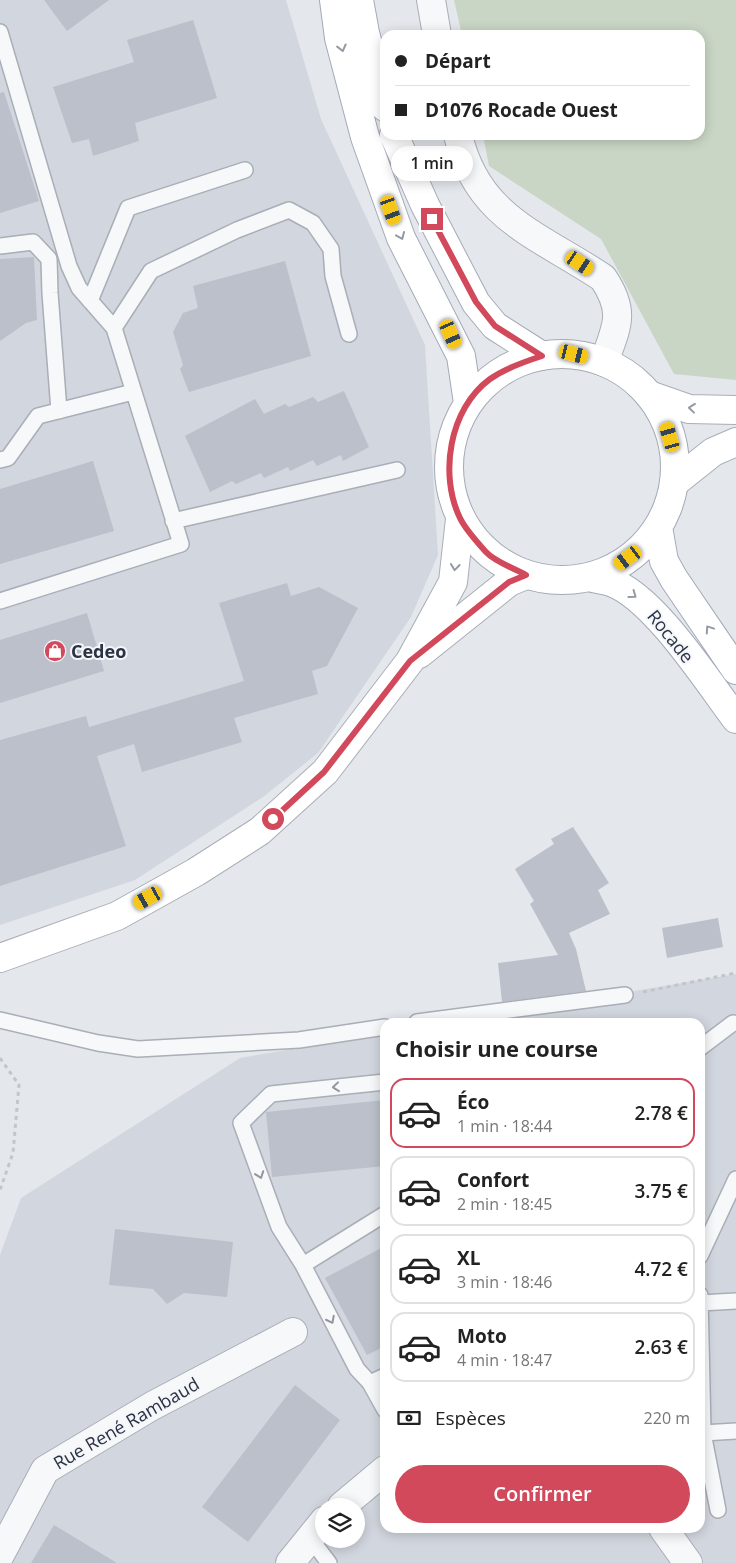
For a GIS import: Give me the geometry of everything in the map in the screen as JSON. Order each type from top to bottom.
[{"type":"main road","points":[[334,0],[339,38],[365,137],[401,238],[461,356],[468,402]]},
{"type":"main road","points":[[359,0],[365,33],[380,88]]},
{"type":"main road","points":[[396,140],[425,205],[476,302],[495,326],[542,356]]},
{"type":"main road","points":[[574,354],[604,362],[629,376],[649,395],[666,422],[674,452],[674,484],[669,506],[658,527],[640,550],[616,567],[588,577],[557,580],[526,575],[487,553],[460,519],[448,480],[451,440],[468,402],[488,380],[514,364],[542,356],[574,354]]},
{"type":"main road","points":[[649,395],[689,409],[736,410]]},
{"type":"main road","points":[[674,484],[713,452],[736,442]]},
{"type":"main road","points":[[0,958],[117,916],[196,872],[260,831],[324,772],[410,661],[453,582],[460,519]]},
{"type":"main road","name":"Rocade","points":[[658,527],[664,561],[674,579],[736,670]]},
{"type":"main road","points":[[410,661],[509,582],[526,575]]},
{"type":"main road","name":"Rocade","points":[[588,577],[611,582],[627,590],[648,606],[736,719]]},
{"type":"street","points":[[430,0],[436,30]]},
{"type":"street","points":[[459,140],[465,160],[484,195],[504,216],[603,278],[613,293],[618,312],[615,330],[604,362]]},
{"type":"street","name":"Rue René Rambaud","points":[[0,1555],[45,1470],[152,1406],[293,1332]]},
{"type":"street","points":[[352,1498],[380,1474]]},
{"type":"street","points":[[290,1563],[315,1532]]},
{"type":"street","points":[[667,1533],[688,1563]]},
{"type":"lane","points":[[0,32],[69,266],[79,288],[114,328],[181,544],[0,601]]},
{"type":"lane","points":[[90,301],[128,208],[246,170]]},
{"type":"lane","points":[[114,328],[151,271],[237,230],[289,210],[313,223],[331,249],[333,276],[349,334]]},
{"type":"lane","points":[[0,246],[33,242],[49,258],[59,411]]},
{"type":"lane","points":[[0,460],[8,458],[38,416],[133,392]]},
{"type":"lane","points":[[173,521],[398,470]]},
{"type":"lane","points":[[448,1018],[625,995]]},
{"type":"lane","points":[[0,1020],[98,1043],[138,1049],[299,1040],[380,1028]]},
{"type":"lane","points":[[705,1044],[733,1023]]},
{"type":"lane","points":[[380,1083],[271,1094],[241,1123],[279,1227],[303,1265],[357,1369],[370,1383],[380,1401]]},
{"type":"lane","points":[[705,1245],[736,1179]]},
{"type":"lane","points":[[303,1265],[380,1217]]},
{"type":"lane","points":[[705,1303],[736,1301]]},
{"type":"lane","points":[[370,1383],[380,1378]]},
{"type":"lane","points":[[705,1434],[736,1431]]},
{"type":"lane","points":[[705,1448],[718,1510]]},
{"type":"lane","points":[[324,1548],[329,1563]]},
{"type":"path","points":[[625,995],[736,973]]},
{"type":"path","points":[[0,1058],[19,1085],[13,1153],[0,1190]]},
{"type":"shaded area","points":[[0,0],[286,0],[321,119],[425,345],[438,555],[411,617],[318,753],[263,797],[135,880],[0,925]]},
{"type":"shaded area","points":[[736,974],[736,1563],[0,1563],[0,1255],[21,1198],[240,1058],[380,1034],[380,1533],[705,1533],[705,1018],[473,1018]]},
{"type":"green space","points":[[454,0],[736,0],[736,380],[674,374],[601,239],[489,166],[484,140],[705,140],[705,30],[461,30]]},
{"type":"building","points":[[44,0],[109,0],[67,31]]},
{"type":"building","points":[[193,20],[217,98],[135,123],[139,141],[93,156],[89,139],[72,143],[53,87],[134,62],[127,40]]},
{"type":"building","points":[[4,92],[39,201],[0,213],[0,93]]},
{"type":"building","points":[[34,257],[37,320],[26,323],[0,341],[0,259]]},
{"type":"building","points":[[285,261],[311,356],[189,392],[180,369],[183,365],[173,332],[183,313],[198,308],[193,286]]},
{"type":"building","points":[[344,391],[369,447],[343,461],[341,455],[317,466],[313,460],[290,471],[288,467],[264,478],[261,473],[236,484],[232,481],[210,492],[185,436],[255,399],[264,414],[285,404],[289,407],[313,397],[318,402]]},
{"type":"building","points":[[93,461],[114,531],[0,564],[0,489]]},
{"type":"building","points":[[287,583],[291,596],[319,587],[358,608],[327,666],[312,671],[318,694],[234,718],[242,742],[142,772],[134,744],[97,756],[126,846],[0,886],[0,740],[86,716],[89,727],[244,681],[219,603]]},
{"type":"building","points":[[87,613],[104,671],[0,703],[0,640]]},
{"type":"building","points":[[573,827],[609,883],[598,890],[610,914],[569,933],[576,949],[586,991],[502,1002],[498,963],[558,955],[530,904],[534,901],[515,869],[554,844],[551,839]]},
{"type":"building","points":[[718,918],[723,947],[667,958],[662,928]]},
{"type":"building","points":[[380,1101],[380,1166],[272,1177],[266,1112]]},
{"type":"building","points":[[115,1229],[233,1242],[227,1297],[184,1293],[167,1304],[153,1289],[109,1285]]},
{"type":"building","points":[[380,1249],[380,1348],[367,1355],[325,1278]]},
{"type":"building","points":[[295,1385],[340,1420],[248,1542],[202,1507]]},
{"type":"building","points":[[54,1525],[117,1563],[31,1563]]},
{"type":"place","name":"Cedeo","points":[[55,651]]},
{"type":"route","points":[[273,819],[324,772],[410,661],[509,582],[526,575],[487,553],[460,519],[448,480],[451,440],[468,402],[488,380],[514,364],[542,356],[495,326],[476,302],[432,219]]}]
